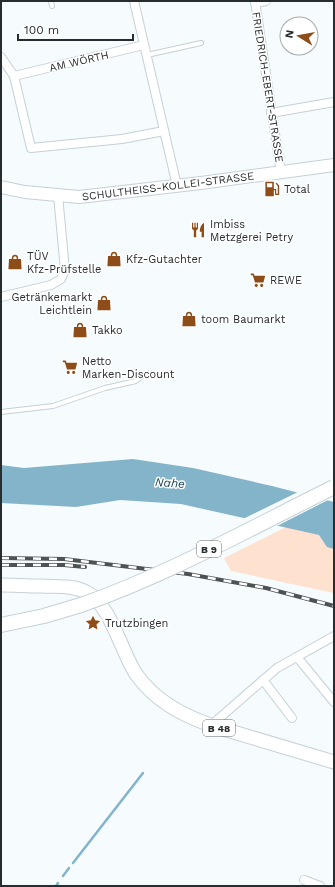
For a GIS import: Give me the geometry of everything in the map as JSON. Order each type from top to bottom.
[{"type":"highway","name":"B 9","points":[[1,625],[44,616],[103,597],[172,567],[334,487]]},
{"type":"main road","name":"SCHULTHEISS-KOLLEI-STRASSE","points":[[1,187],[25,192],[79,197],[281,173],[334,165]]},
{"type":"main road","name":"B 48","points":[[1,584],[67,587],[80,589],[87,592],[96,598],[104,609],[127,658],[136,673],[147,687],[169,706],[194,720],[334,762]]},
{"type":"street","points":[[134,1],[177,186]]},
{"type":"street","points":[[255,2],[266,1]]},
{"type":"street","name":"FRIEDRICH-EBERT-STRASSE","points":[[255,2],[281,173]]},
{"type":"street","name":"AM WÖRTH","points":[[14,76],[144,45]]},
{"type":"street","points":[[1,57],[14,76],[31,148],[122,139],[164,131]]},
{"type":"street","points":[[271,113],[334,102]]},
{"type":"street","points":[[1,297],[55,284],[64,274],[58,195]]},
{"type":"street","points":[[213,726],[216,721],[277,668],[334,636]]},
{"type":"street","points":[[297,657],[334,702]]},
{"type":"street","points":[[263,680],[292,718]]},
{"type":"street","points":[[304,880],[320,886]]},
{"type":"lane","points":[[146,55],[201,43]]},
{"type":"lane","points":[[1,412],[53,406],[105,388],[136,381],[141,377]]},
{"type":"shaded area","points":[[334,503],[334,593],[231,571],[224,558]]},
{"type":"water","name":"Nahe","points":[[133,459],[193,468],[334,502],[334,549],[327,547],[319,535],[181,504],[120,500],[76,507],[1,503],[1,465],[24,468]]},
{"type":"pier","points":[[300,491],[330,499],[275,527],[243,519]]},
{"type":"waterway","points":[[73,863],[143,773]]},
{"type":"waterway","points":[[63,876],[69,868]]},
{"type":"railway","points":[[1,558],[64,559],[188,574],[266,588],[334,606]]},
{"type":"railway","points":[[1,565],[64,565],[85,567]]},
{"type":"place","name":"Total","points":[[272,189]]},
{"type":"place","name":"Imbiss Metzgerei Petry","points":[[198,230]]},
{"type":"place","name":"Kfz-Gutachter","points":[[114,259]]},
{"type":"place","name":"TÜV Kfz-Prüfstelle","points":[[15,262]]},
{"type":"place","name":"REWE","points":[[258,280]]},
{"type":"place","name":"Getränkemarkt Leichtlein","points":[[104,303]]},
{"type":"place","name":"toom Baumarkt","points":[[189,319]]},
{"type":"place","name":"Takko","points":[[80,330]]},
{"type":"place","name":"Netto Marken-Discount","points":[[70,367]]},
{"type":"place","name":"Trutzbingen","points":[[93,623]]}]
